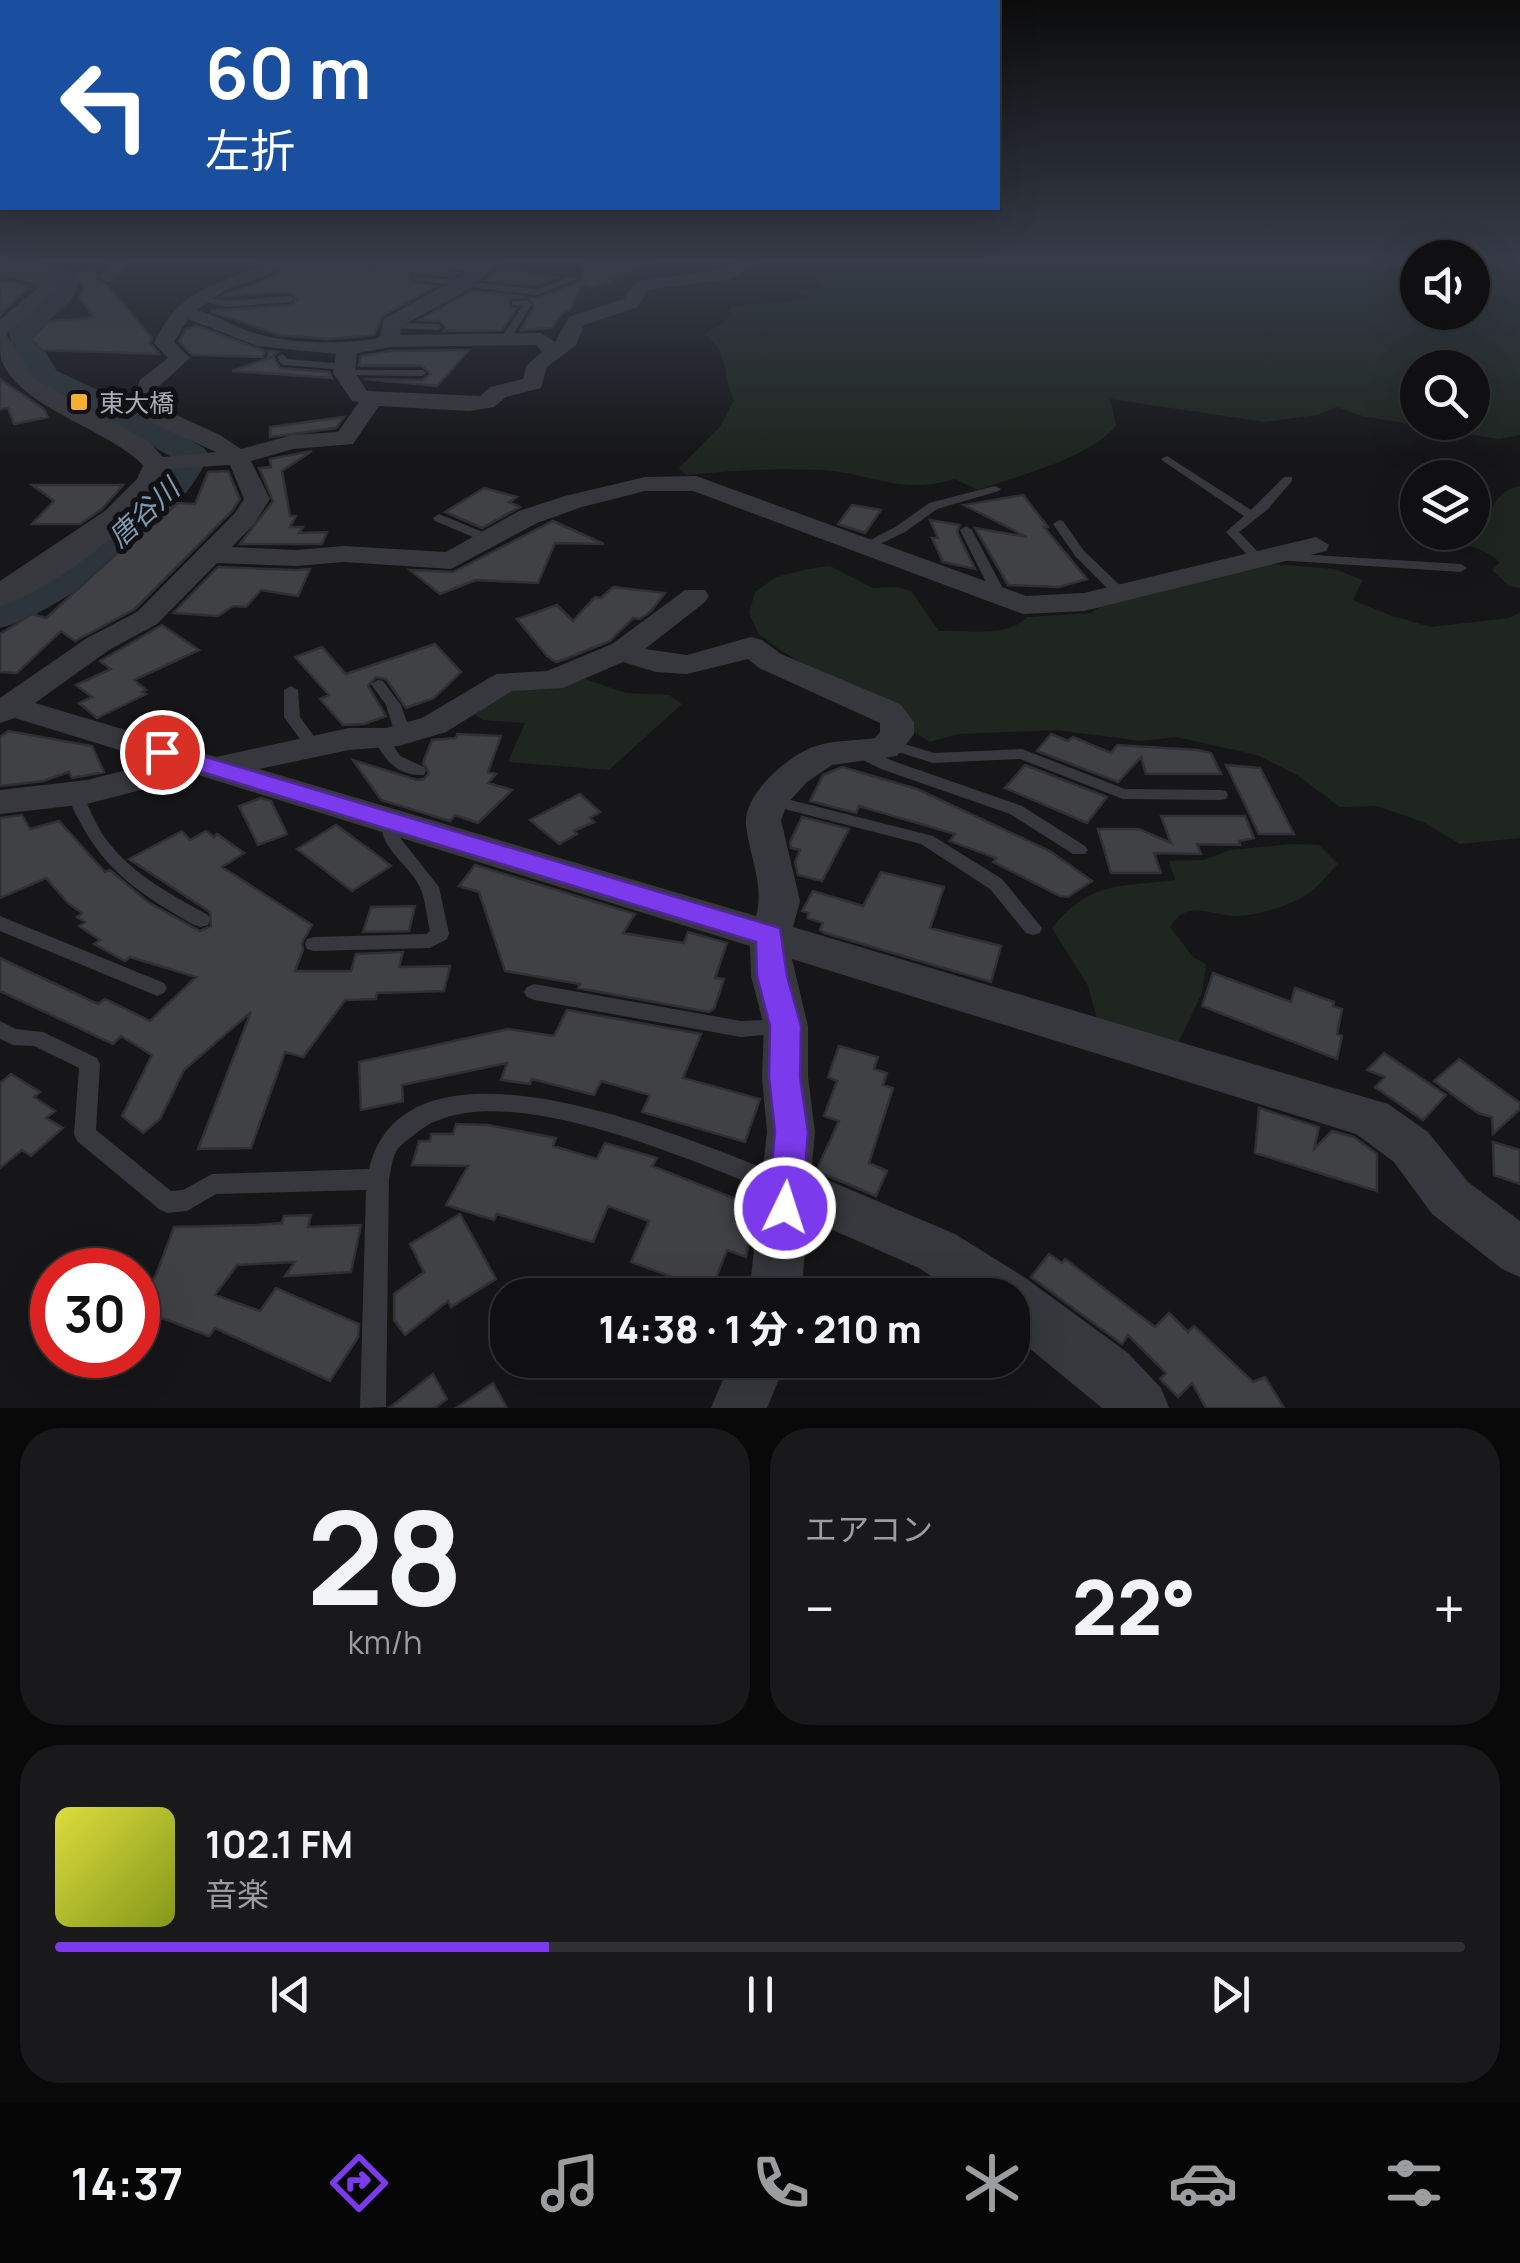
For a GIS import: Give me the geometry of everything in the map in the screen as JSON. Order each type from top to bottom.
[{"type":"street","points":[[120,412],[180,358],[164,343],[177,326]]},
{"type":"street","points":[[225,326],[251,339],[345,363],[395,326]]},
{"type":"street","points":[[345,363],[360,396],[372,400],[486,402],[498,392],[533,383],[537,365],[569,342],[574,326]]},
{"type":"street","points":[[389,333],[542,339],[554,352]]},
{"type":"street","points":[[0,339],[25,382],[229,448],[239,457],[257,499],[246,518],[147,618],[98,644],[4,707]]},
{"type":"street","points":[[0,595],[52,563],[140,498],[166,465],[239,457],[292,442],[345,439],[372,400]]},
{"type":"street","points":[[120,412],[148,452],[166,465]]},
{"type":"street","points":[[210,554],[296,558],[344,554],[451,561],[528,517],[554,507],[646,484],[673,482],[696,483],[1002,600],[1054,605],[1316,545]]},
{"type":"street","points":[[0,802],[74,793],[312,746],[392,736],[444,720],[488,688],[507,681],[552,681],[623,652],[695,596]]},
{"type":"street","points":[[623,652],[664,666],[694,666],[751,646],[770,661],[888,710],[896,722],[897,734],[876,749],[823,755],[795,774],[771,800],[764,820],[780,901],[770,936],[772,976],[786,1026],[784,1077],[791,1132],[777,1278]]},
{"type":"street","points":[[4,707],[1371,1118],[1412,1147],[1450,1198],[1520,1252]]},
{"type":"street","points":[[786,1186],[937,1252],[978,1278]]},
{"type":"street","points":[[1030,1314],[1108,1373],[1140,1408]]},
{"type":"street","points":[[739,1408],[752,1378]]},
{"type":"lane","points":[[506,339],[514,326]]},
{"type":"lane","points":[[389,333],[438,327]]},
{"type":"lane","points":[[282,357],[284,362],[345,363],[422,374]]},
{"type":"lane","points":[[102,391],[120,412]]},
{"type":"lane","points":[[1167,459],[1250,515]]},
{"type":"lane","points":[[1288,478],[1263,507],[1232,532],[1261,557],[1461,568]]},
{"type":"lane","points":[[863,547],[901,528],[932,506],[995,489]]},
{"type":"lane","points":[[439,518],[491,540]]},
{"type":"lane","points":[[1058,524],[1080,554],[1119,592]]},
{"type":"lane","points":[[966,530],[1002,600]]},
{"type":"lane","points":[[378,684],[394,705],[394,760],[418,771]]},
{"type":"lane","points":[[291,690],[292,717],[312,746]]},
{"type":"lane","points":[[876,749],[932,758],[1022,754],[1123,794],[1220,795]]},
{"type":"lane","points":[[876,749],[887,765],[1016,810],[1079,850]]},
{"type":"lane","points":[[74,793],[84,820],[106,856],[142,886],[201,920]]},
{"type":"lane","points":[[771,800],[926,840],[996,884],[1033,928]]},
{"type":"lane","points":[[314,944],[430,941],[440,934],[430,887],[390,836],[389,820]]},
{"type":"lane","points":[[0,923],[157,988]]},
{"type":"lane","points":[[534,992],[740,1029],[786,1026]]},
{"type":"lane","points":[[0,1029],[13,1037],[36,1038],[90,1064],[85,1134],[167,1202],[186,1200],[212,1184],[378,1179]]},
{"type":"lane","points":[[373,1407],[378,1179],[388,1144],[415,1118],[448,1103],[512,1100],[588,1117],[786,1186]]},
{"type":"shaded area","points":[[718,326],[1400,326],[1400,330],[1490,330],[1490,326],[1520,326],[1520,435],[1490,437],[1490,350],[1400,350],[1400,422],[1337,407],[1317,415],[1265,422],[1110,399],[1116,425],[1105,437],[1052,465],[978,490],[955,479],[935,484],[900,484],[818,470],[686,475],[679,468],[720,427],[734,400],[722,357],[704,334]]},
{"type":"shaded area","points":[[1520,486],[1520,588],[1509,586],[1492,570],[1500,562],[1479,550],[1490,550],[1491,511],[1507,491]]},
{"type":"shaded area","points":[[1273,564],[1334,569],[1363,580],[1353,600],[1431,627],[1509,618],[1520,613],[1520,838],[1460,844],[1423,822],[1377,806],[1340,807],[1297,775],[1257,755],[1176,737],[1141,741],[1056,730],[958,734],[930,742],[780,650],[758,633],[749,613],[755,592],[776,577],[830,566],[873,588],[911,591],[939,631],[998,631],[1027,617],[1090,613],[1103,605]]},
{"type":"shaded area","points":[[576,676],[626,693],[669,695],[682,704],[609,770],[508,762],[525,723],[483,720],[467,709],[493,690]]},
{"type":"shaded area","points":[[1319,845],[1338,864],[1308,894],[1251,915],[1191,911],[1170,927],[1193,957],[1206,964],[1202,993],[1178,1043],[1100,1029],[1088,986],[1052,928],[1066,913],[1107,889],[1175,880],[1169,861],[1204,860],[1230,850]]},
{"type":"building","points":[[44,326],[142,326],[159,354],[42,350],[31,339]]},
{"type":"building","points":[[197,326],[265,351],[263,357],[192,355],[179,341],[186,329]]},
{"type":"building","points":[[252,326],[378,326],[374,335],[328,339],[279,335]]},
{"type":"building","points":[[505,326],[502,330],[443,331],[446,327]]},
{"type":"building","points":[[524,326],[553,326],[551,328],[521,330]]},
{"type":"building","points":[[469,350],[437,386],[364,379],[422,380],[431,374],[422,366],[359,366],[360,356],[391,351]]},
{"type":"building","points":[[268,351],[278,352],[273,356],[280,368],[329,372],[332,378],[232,371],[272,357],[268,357]]},
{"type":"building","points":[[0,379],[44,409],[48,417],[14,424],[8,408],[0,409]]},
{"type":"building","points":[[344,417],[336,428],[270,437],[270,427]]},
{"type":"building","points":[[312,451],[282,471],[290,516],[296,516],[290,527],[303,527],[299,533],[327,532],[322,544],[240,544],[273,501],[259,468],[271,467],[270,459]]},
{"type":"building","points":[[228,471],[240,499],[232,511],[135,609],[75,641],[61,631],[17,673],[0,672],[0,634],[32,614],[46,618],[149,524],[156,524],[177,503],[195,504],[208,472]]},
{"type":"building","points":[[32,485],[123,485],[102,509],[80,524],[32,524],[54,501]]},
{"type":"building","points":[[484,488],[517,497],[509,502],[520,507],[482,528],[445,512]]},
{"type":"building","points":[[1023,495],[1087,579],[1059,587],[1008,585],[975,528],[1027,537],[964,505]]},
{"type":"building","points":[[852,505],[881,510],[865,533],[838,524]]},
{"type":"building","points":[[930,520],[960,525],[957,532],[975,569],[943,562],[932,538],[938,538]]},
{"type":"building","points":[[553,521],[604,544],[555,543],[538,583],[476,580],[440,594],[410,570],[453,572]]},
{"type":"building","points":[[218,567],[310,569],[298,596],[261,590],[246,607],[233,606],[218,616],[173,613]]},
{"type":"building","points":[[613,587],[665,593],[651,611],[640,619],[633,618],[610,641],[556,662],[517,619],[557,605],[573,621],[595,597],[601,598]]},
{"type":"building","points":[[162,625],[199,650],[134,680],[146,694],[97,718],[79,703],[92,697],[76,685],[111,669],[100,661]]},
{"type":"building","points":[[435,644],[461,672],[434,698],[406,708],[386,679],[376,677],[368,686],[386,716],[364,724],[343,725],[320,699],[329,695],[295,657],[322,647],[346,674]]},
{"type":"building","points":[[8,731],[92,746],[104,772],[72,778],[69,772],[43,781],[0,786],[0,737]]},
{"type":"building","points":[[457,734],[501,736],[488,772],[496,774],[488,783],[512,790],[478,823],[455,815],[450,821],[381,800],[353,760],[424,779],[429,773],[423,763],[432,740],[456,738]]},
{"type":"building","points":[[1051,734],[1068,741],[1073,737],[1111,753],[1117,745],[1211,753],[1221,774],[1146,774],[1141,757],[1118,782],[1037,751]]},
{"type":"building","points":[[1025,765],[1107,797],[1087,823],[1005,788]]},
{"type":"building","points":[[1226,765],[1260,768],[1294,834],[1259,834]]},
{"type":"building","points":[[842,767],[917,789],[1050,851],[1092,881],[1068,897],[1060,896],[993,862],[996,858],[950,841],[955,834],[859,806],[856,813],[810,801],[823,775]]},
{"type":"building","points":[[580,794],[600,812],[590,818],[594,822],[574,831],[577,834],[559,844],[530,820]]},
{"type":"building","points":[[261,798],[271,801],[287,834],[258,845],[239,806]]},
{"type":"building","points":[[22,815],[30,829],[59,821],[105,872],[110,870],[148,902],[200,931],[211,926],[210,912],[129,859],[182,831],[190,840],[206,831],[214,837],[217,834],[244,853],[222,867],[312,925],[302,943],[295,971],[351,971],[356,954],[403,952],[399,967],[450,966],[444,991],[377,993],[376,999],[345,1000],[303,1057],[285,1052],[251,1148],[198,1149],[251,1012],[184,1070],[160,1119],[143,1133],[122,1116],[152,1055],[121,1036],[113,1044],[0,991],[0,958],[98,1004],[105,999],[150,1021],[196,977],[130,957],[125,961],[94,944],[100,940],[79,926],[85,922],[77,917],[82,913],[46,878],[0,898],[0,818]]},
{"type":"building","points":[[1161,816],[1245,816],[1254,838],[1239,841],[1240,845],[1197,844],[1201,854],[1154,853],[1161,873],[1111,873],[1098,829],[1139,829],[1171,843]]},
{"type":"building","points":[[802,817],[849,829],[822,881],[798,875],[795,862],[800,850],[791,848],[790,842]]},
{"type":"building","points":[[336,825],[391,866],[352,891],[297,849]]},
{"type":"building","points":[[475,865],[635,914],[623,933],[684,943],[688,932],[727,943],[715,978],[724,979],[714,1009],[709,1012],[505,971],[479,892],[459,886]]},
{"type":"building","points":[[881,872],[944,887],[930,928],[1001,946],[991,982],[825,933],[820,930],[823,923],[807,918],[809,913],[802,911],[813,891],[863,906]]},
{"type":"building","points":[[415,906],[409,931],[363,932],[371,907]]},
{"type":"building","points":[[1213,973],[1291,1002],[1295,988],[1334,1002],[1333,1006],[1342,1009],[1337,1059],[1202,1006]]},
{"type":"building","points":[[567,1010],[701,1034],[683,1078],[760,1099],[745,1142],[642,1112],[650,1095],[601,1081],[594,1095],[532,1079],[530,1084],[501,1080],[507,1063],[402,1085],[403,1101],[361,1110],[359,1062],[508,1029],[554,1036]]},
{"type":"building","points":[[839,1046],[878,1057],[874,1069],[887,1073],[883,1085],[893,1088],[869,1163],[887,1171],[876,1196],[816,1171],[839,1121],[824,1116],[837,1081],[828,1077]]},
{"type":"building","points":[[1384,1053],[1446,1095],[1423,1120],[1375,1087],[1385,1077],[1367,1070]]},
{"type":"building","points":[[1459,1059],[1520,1103],[1520,1109],[1493,1134],[1492,1117],[1478,1113],[1434,1081]]},
{"type":"building","points":[[11,1074],[40,1092],[34,1097],[55,1111],[46,1118],[63,1128],[31,1156],[22,1150],[0,1168],[0,1083]]},
{"type":"building","points":[[1259,1108],[1319,1127],[1314,1149],[1332,1131],[1354,1137],[1377,1154],[1377,1191],[1255,1153]]},
{"type":"building","points":[[456,1124],[488,1125],[556,1138],[553,1146],[597,1159],[605,1143],[657,1158],[652,1166],[751,1205],[745,1218],[753,1222],[746,1257],[727,1250],[716,1278],[675,1278],[631,1262],[649,1221],[608,1206],[593,1242],[497,1214],[494,1220],[446,1205],[468,1166],[412,1165],[419,1141],[430,1141],[431,1134],[453,1134]]},
{"type":"building","points":[[1493,1142],[1520,1150],[1520,1184],[1494,1175]]},
{"type":"building","points":[[460,1214],[495,1278],[451,1307],[448,1301],[405,1335],[394,1320],[394,1294],[424,1272],[410,1244]]},
{"type":"building","points":[[311,1215],[308,1227],[361,1225],[351,1272],[285,1276],[295,1262],[237,1265],[215,1295],[260,1311],[276,1288],[359,1324],[358,1337],[330,1381],[215,1328],[209,1336],[160,1317],[160,1264],[174,1227],[282,1223],[284,1216]]},
{"type":"building","points":[[1049,1254],[1062,1263],[1065,1259],[1155,1327],[1169,1313],[1188,1332],[1194,1326],[1253,1382],[1265,1377],[1284,1408],[1206,1408],[1192,1383],[1178,1397],[1160,1379],[1166,1373],[1128,1335],[1122,1344],[1031,1277]]},
{"type":"building","points":[[433,1374],[447,1399],[435,1408],[389,1408]]},
{"type":"building","points":[[493,1383],[507,1408],[456,1408]]},
{"type":"waterway","name":"唐谷川","points":[[0,615],[79,567],[140,522],[183,476],[192,455],[114,410],[45,377],[26,345],[26,326]]},
{"type":"place","name":"東大橋","points":[[79,402]]},
{"type":"route","points":[[162,752],[770,936],[772,976],[786,1026],[784,1077],[791,1132],[785,1208]]}]
